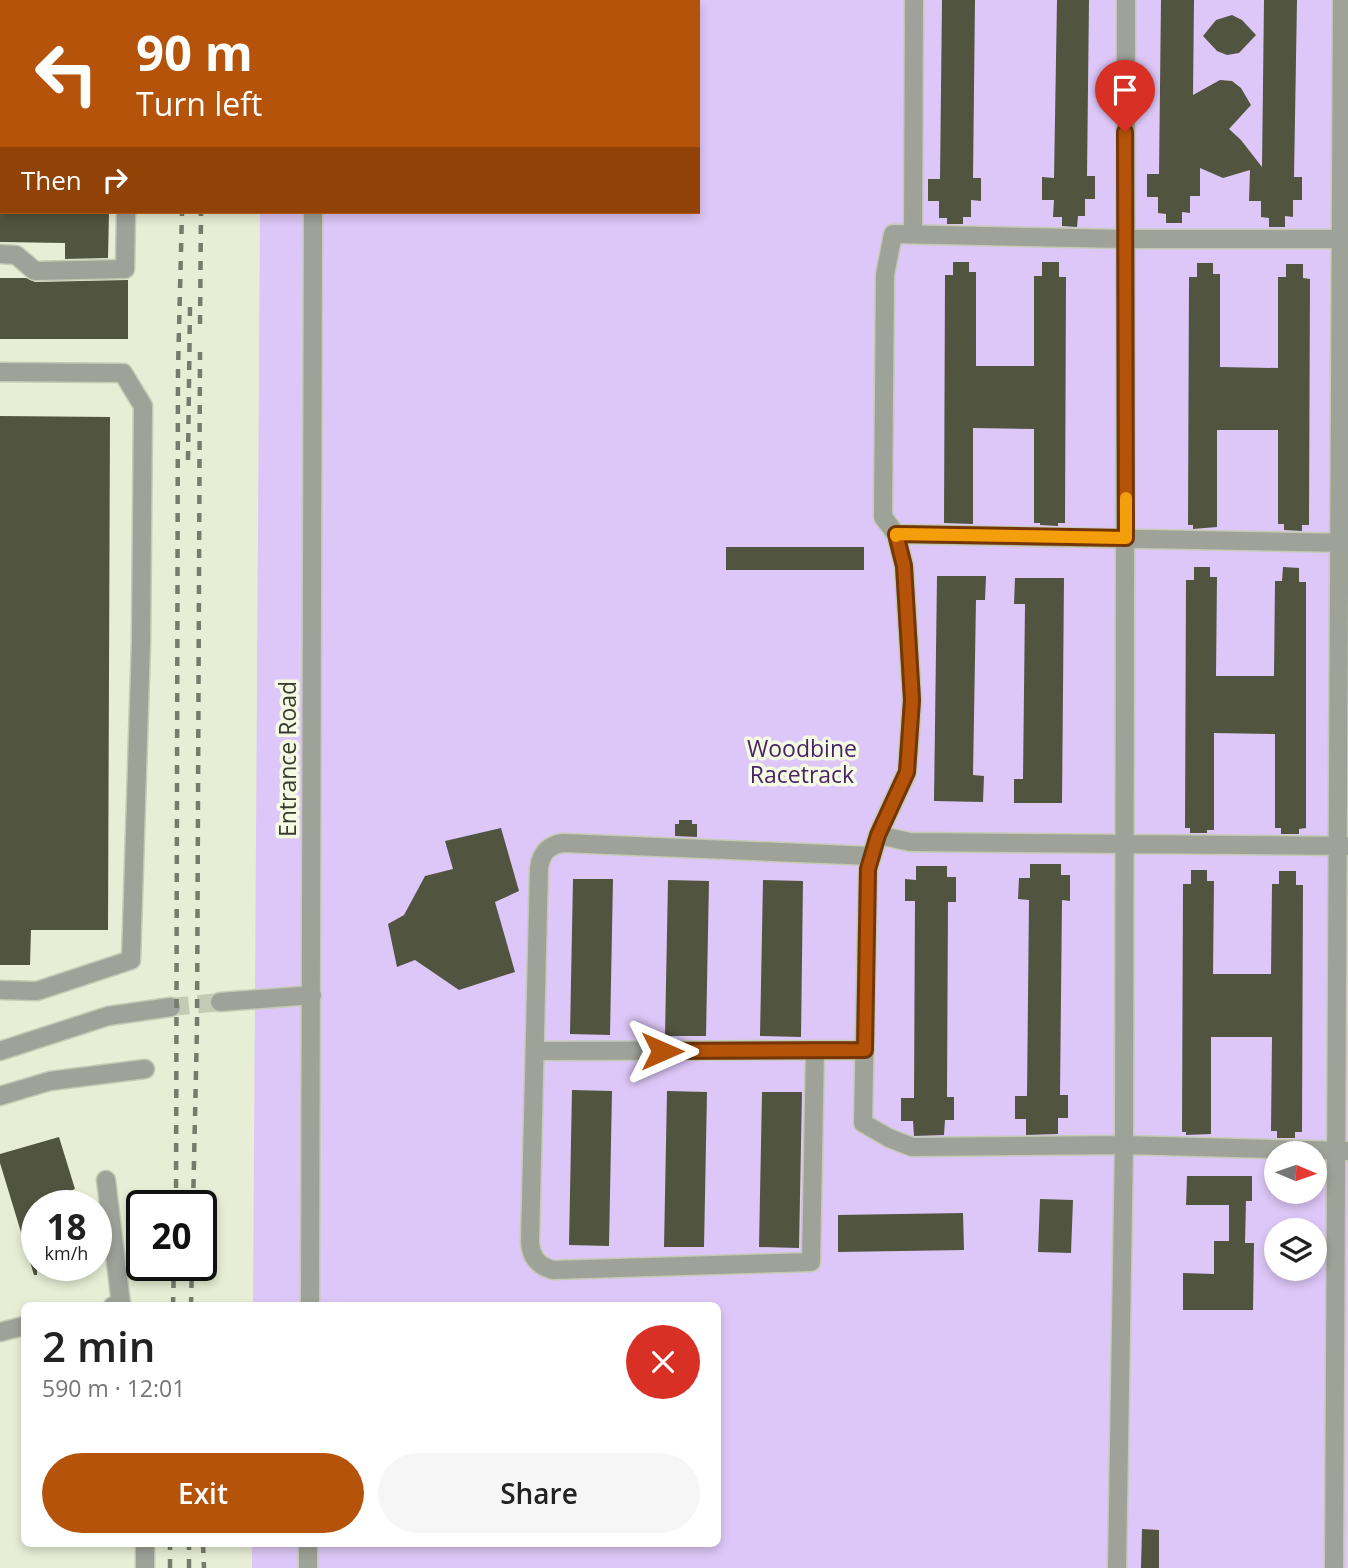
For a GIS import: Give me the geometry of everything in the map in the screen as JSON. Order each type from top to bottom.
[{"type":"street","points":[[913,234],[914,0]]},
{"type":"street","points":[[1117,1568],[1124,1144],[1126,0]]},
{"type":"street","points":[[1334,1568],[1341,1504],[1345,239],[1342,0]]},
{"type":"street","points":[[0,254],[16,255],[35,271],[125,269],[126,214]]},
{"type":"street","name":"Entrance Road","points":[[310,1302],[313,214]]},
{"type":"street","points":[[1341,1151],[1124,1144],[912,1147],[863,1123],[868,869],[878,835],[907,772],[912,700],[904,566],[896,534],[883,517],[885,275],[893,234],[1124,239],[1345,239]]},
{"type":"street","points":[[0,372],[123,373],[143,405],[143,419],[141,642],[131,960],[37,991],[0,990]]},
{"type":"street","points":[[896,534],[1344,543]]},
{"type":"street","points":[[878,835],[910,842],[1343,846]]},
{"type":"street","points":[[815,1050],[811,1262],[561,1270],[545,1268],[534,1258],[531,1250],[539,868],[540,861],[549,848],[563,843],[872,856]]},
{"type":"street","points":[[220,1002],[312,995]]},
{"type":"street","points":[[0,1051],[108,1016],[171,1007]]},
{"type":"street","points":[[535,1051],[865,1050]]},
{"type":"street","points":[[0,1096],[50,1082],[145,1069]]},
{"type":"street","points":[[106,1180],[118,1302]]},
{"type":"street","points":[[0,1332],[21,1327]]},
{"type":"street","points":[[145,1547],[145,1568]]},
{"type":"street","points":[[308,1547],[308,1568]]},
{"type":"green space","name":"Woodbine Racetrack","points":[[700,0],[1348,0],[1348,1568],[252,1568],[252,1547],[721,1547],[721,1302],[253,1302],[260,214],[700,214]]},
{"type":"building","points":[[942,0],[975,0],[973,178],[981,178],[981,201],[971,200],[971,217],[963,217],[963,224],[947,224],[947,218],[939,218],[939,201],[928,201],[928,179],[940,179]]},
{"type":"building","points":[[1057,0],[1089,0],[1087,176],[1095,176],[1095,199],[1085,199],[1085,216],[1078,216],[1077,227],[1062,226],[1062,217],[1053,217],[1054,200],[1042,200],[1042,177],[1054,178]]},
{"type":"building","points":[[1161,0],[1194,0],[1193,95],[1220,80],[1232,81],[1241,88],[1251,105],[1229,129],[1262,167],[1264,0],[1297,0],[1294,177],[1302,177],[1302,200],[1293,200],[1293,217],[1285,216],[1285,227],[1269,227],[1269,218],[1261,217],[1261,201],[1249,201],[1250,170],[1223,178],[1200,168],[1200,196],[1190,196],[1190,213],[1182,212],[1182,223],[1166,223],[1166,214],[1158,213],[1158,197],[1147,197],[1147,174],[1159,174]]},
{"type":"building","points":[[1232,15],[1242,20],[1256,35],[1239,53],[1227,55],[1217,51],[1203,36],[1216,20]]},
{"type":"building","points":[[0,214],[109,214],[108,258],[65,259],[65,243],[0,242]]},
{"type":"building","points":[[953,262],[969,262],[969,272],[976,272],[976,366],[1034,366],[1034,276],[1042,276],[1042,262],[1059,262],[1059,277],[1066,277],[1065,523],[1058,523],[1058,526],[1034,523],[1034,429],[973,428],[973,524],[944,523],[945,275],[953,275]]},
{"type":"building","points":[[1197,263],[1213,263],[1213,274],[1220,274],[1220,367],[1278,368],[1278,277],[1286,277],[1286,264],[1303,264],[1303,278],[1310,279],[1309,525],[1302,525],[1302,531],[1284,530],[1284,524],[1278,524],[1278,430],[1217,430],[1217,527],[1193,529],[1193,525],[1188,525],[1189,277],[1197,277]]},
{"type":"building","points":[[0,278],[26,278],[35,282],[128,280],[128,339],[0,339]]},
{"type":"building","points":[[0,416],[110,417],[108,930],[31,930],[30,965],[0,965]]},
{"type":"building","points":[[726,547],[864,547],[864,570],[726,570]]},
{"type":"building","points":[[1194,567],[1210,567],[1210,577],[1217,577],[1216,676],[1274,676],[1275,581],[1282,581],[1283,567],[1299,568],[1299,582],[1306,582],[1306,828],[1299,829],[1299,834],[1281,834],[1281,828],[1275,828],[1275,734],[1214,733],[1214,830],[1207,830],[1207,833],[1190,833],[1190,828],[1185,828],[1186,580],[1194,580]]},
{"type":"building","points":[[937,576],[986,576],[985,600],[976,600],[973,775],[984,776],[983,802],[934,801]]},
{"type":"building","points":[[1015,578],[1064,578],[1062,803],[1014,803],[1014,779],[1023,779],[1025,604],[1014,604]]},
{"type":"building","points":[[679,820],[692,820],[692,824],[697,824],[697,837],[675,836],[675,824],[679,824]]},
{"type":"building","points":[[501,828],[519,891],[495,902],[515,972],[459,990],[415,960],[397,967],[388,924],[404,915],[425,876],[453,869],[445,841]]},
{"type":"building","points":[[1030,864],[1061,864],[1061,875],[1070,875],[1070,901],[1062,900],[1060,1095],[1068,1095],[1068,1118],[1058,1118],[1058,1134],[1026,1135],[1026,1119],[1015,1119],[1015,1096],[1027,1096],[1029,900],[1018,899],[1019,878],[1030,878]]},
{"type":"building","points":[[916,866],[947,866],[947,877],[956,877],[956,902],[948,902],[947,1097],[954,1097],[954,1120],[945,1120],[944,1135],[914,1136],[913,1121],[901,1121],[901,1098],[914,1098],[915,901],[905,901],[905,879],[916,880]]},
{"type":"building","points":[[1191,870],[1207,870],[1207,881],[1214,881],[1213,974],[1271,974],[1272,884],[1279,884],[1279,871],[1296,871],[1296,885],[1303,885],[1302,1132],[1295,1132],[1295,1138],[1277,1138],[1277,1131],[1271,1131],[1272,1037],[1211,1037],[1211,1134],[1186,1135],[1186,1132],[1182,1132],[1183,884],[1191,884]]},
{"type":"building","points":[[573,879],[613,879],[610,1035],[570,1034]]},
{"type":"building","points":[[668,880],[709,881],[706,1036],[665,1036]]},
{"type":"building","points":[[763,880],[803,881],[801,1037],[760,1036]]},
{"type":"building","points":[[572,1090],[612,1091],[609,1246],[569,1245]]},
{"type":"building","points":[[667,1091],[707,1092],[704,1247],[664,1247]]},
{"type":"building","points":[[762,1092],[802,1092],[799,1248],[759,1247]]},
{"type":"building","points":[[59,1137],[75,1189],[21,1190],[21,1232],[0,1163],[0,1154]]},
{"type":"building","points":[[1187,1176],[1252,1176],[1252,1201],[1246,1201],[1245,1243],[1254,1243],[1253,1310],[1183,1310],[1183,1273],[1214,1274],[1214,1241],[1229,1241],[1229,1205],[1186,1205]]},
{"type":"building","points":[[1040,1199],[1073,1200],[1071,1253],[1038,1252]]},
{"type":"building","points":[[963,1213],[964,1250],[838,1252],[838,1215]]},
{"type":"building","points":[[1142,1529],[1159,1530],[1159,1568],[1141,1568]]},
{"type":"tunnel","points":[[171,1007],[220,1002]]},
{"type":"railway","points":[[176,1190],[178,369],[182,214]]},
{"type":"railway","points":[[200,324],[201,214]]},
{"type":"railway","points":[[188,460],[190,306]]},
{"type":"railway","points":[[193,1190],[197,1028],[200,352]]},
{"type":"railway","points":[[173,1302],[174,1281]]},
{"type":"railway","points":[[191,1302],[192,1281]]},
{"type":"railway","points":[[170,1547],[170,1568]]},
{"type":"railway","points":[[189,1547],[189,1568]]},
{"type":"railway","points":[[203,1547],[204,1568]]},
{"type":"slow traffic","points":[[896,536],[1126,538],[1126,498]]},
{"type":"route","points":[[662,1051],[865,1050],[868,869],[878,835],[907,772],[912,700],[904,566],[896,534],[1126,538],[1125,132]]}]
